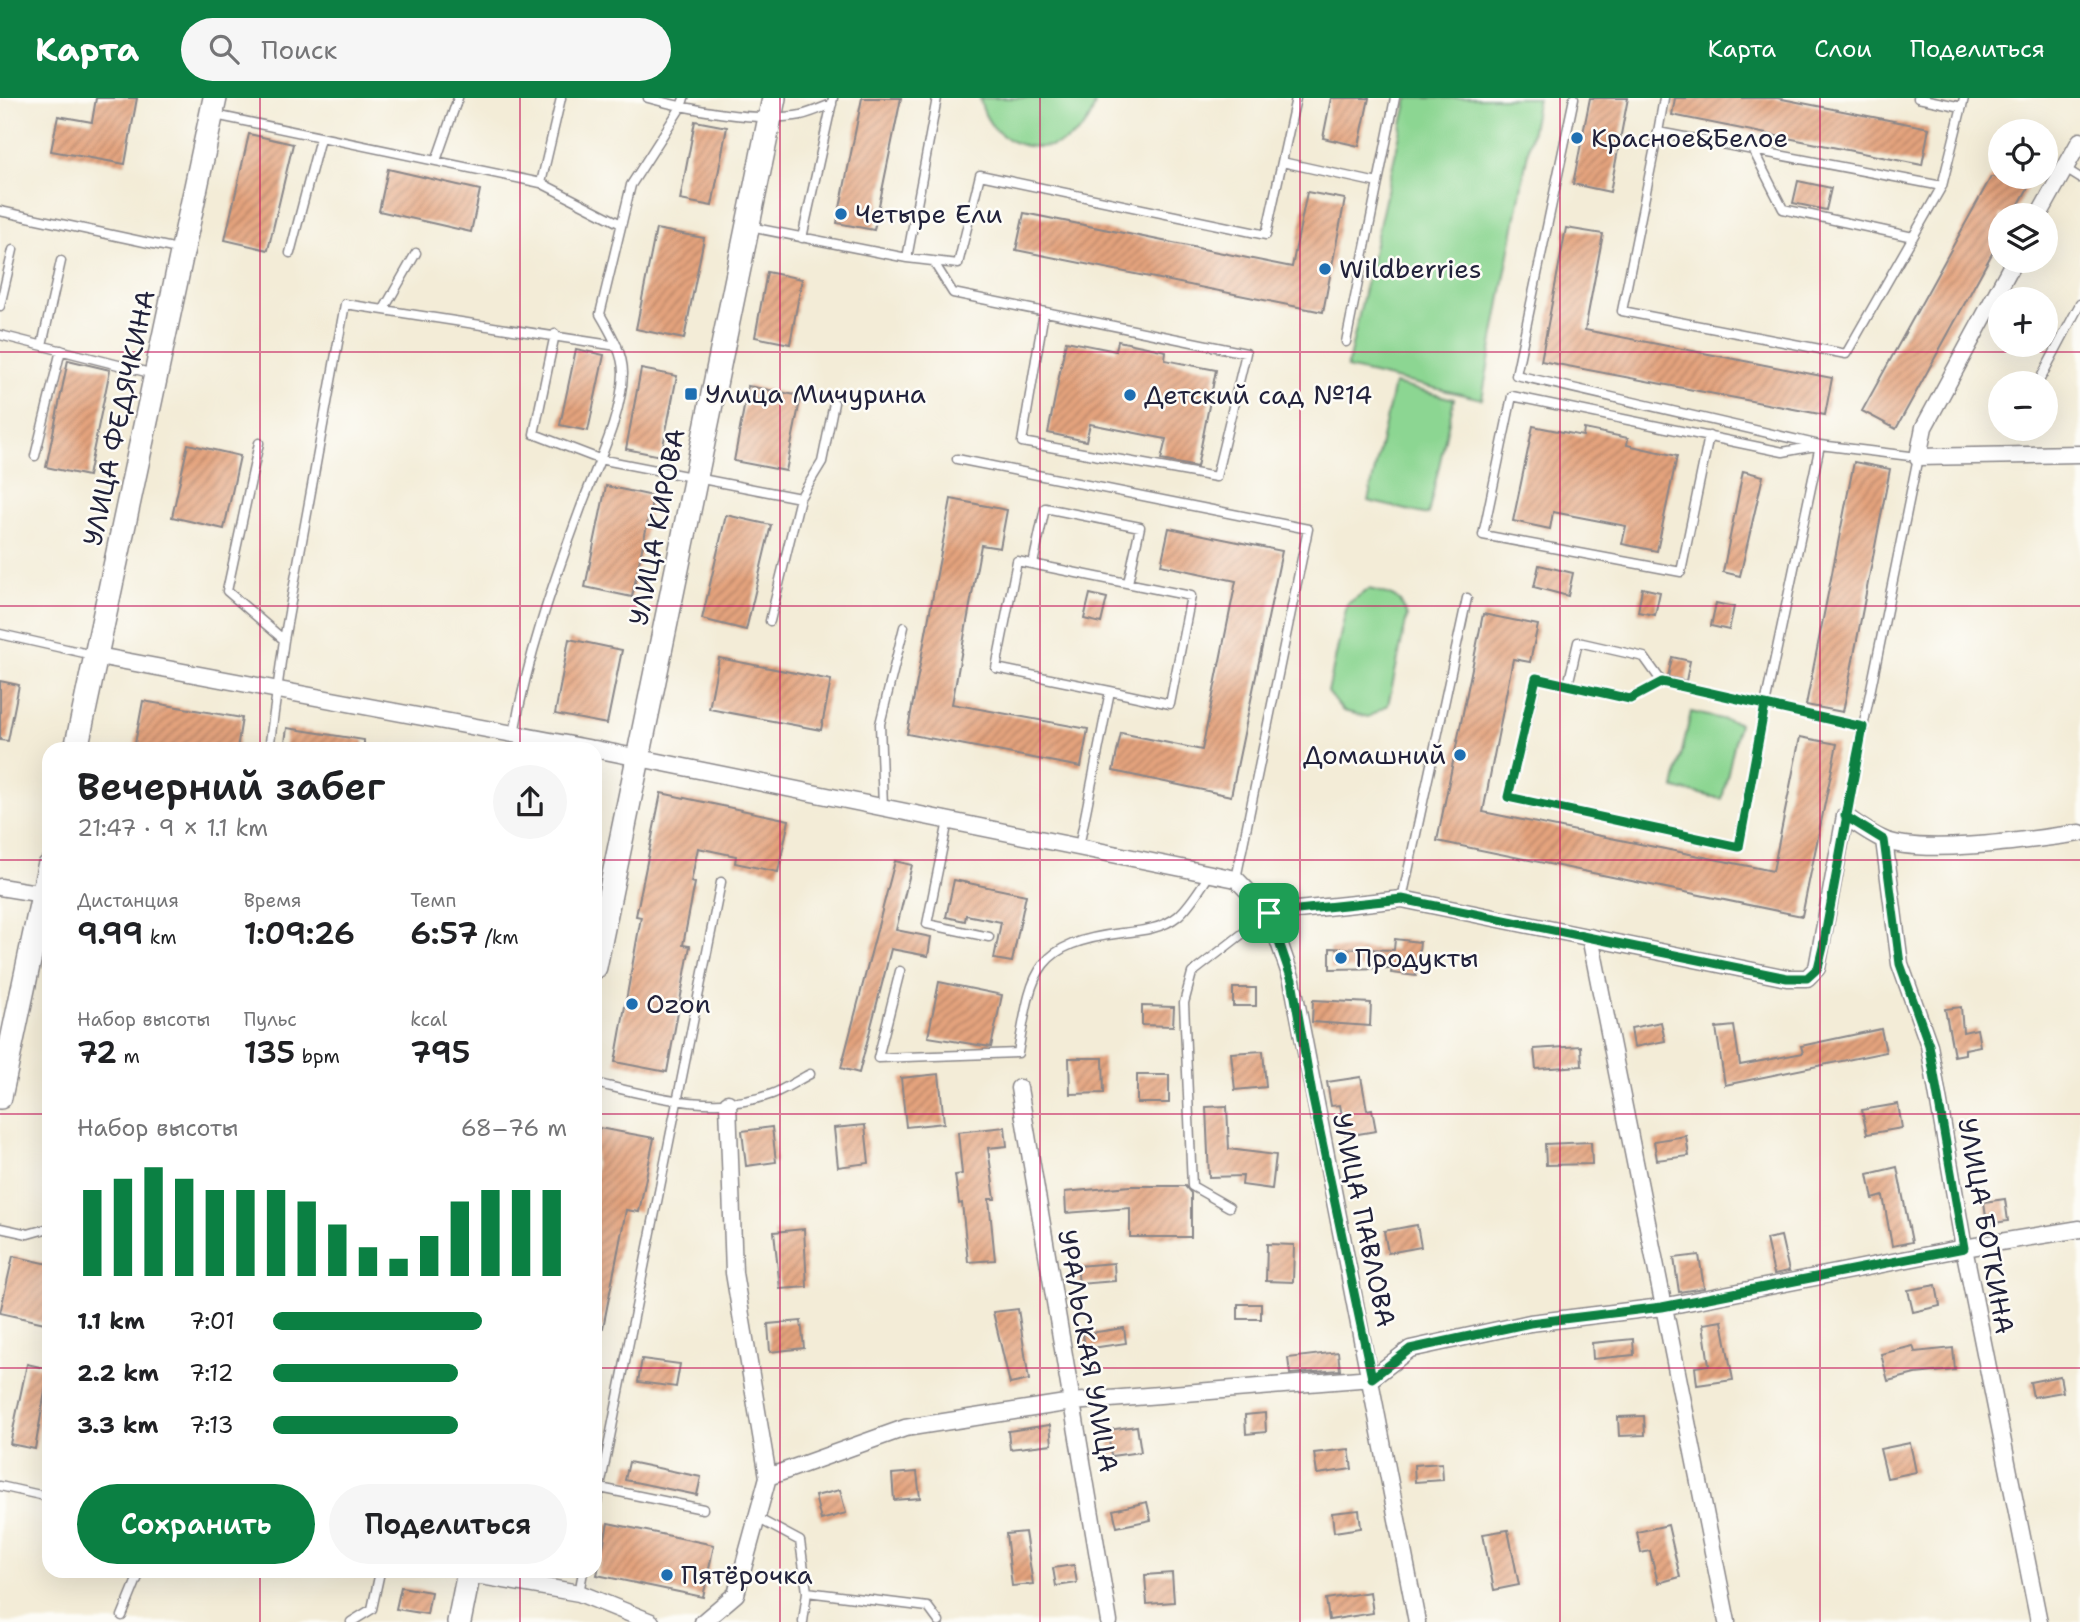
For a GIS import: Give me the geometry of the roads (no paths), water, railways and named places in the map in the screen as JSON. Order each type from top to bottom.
[{"type":"main road","name":"УЛИЦА ФЕДЯЧКИНА","points":[[78,742],[213,106]]},
{"type":"main road","name":"УЛИЦА КИРОВА","points":[[602,934],[772,107]]},
{"type":"main road","points":[[0,1097],[42,913]]},
{"type":"main road","points":[[459,1622],[465,1578]]},
{"type":"street","points":[[2046,203],[2080,141]]},
{"type":"street","points":[[2007,273],[1924,427],[1918,457],[2080,454]]},
{"type":"street","points":[[98,656],[557,742]]},
{"type":"street","points":[[602,751],[1236,879],[1269,913],[1402,899],[1787,978],[1807,978],[1818,968],[1845,816],[1884,840],[1924,846],[2004,844],[2080,833]]},
{"type":"street","name":"УЛИЦА БОТКИНА","points":[[1884,840],[1900,964],[1929,1045],[1964,1248],[2039,1622]]},
{"type":"street","points":[[0,887],[42,894]]},
{"type":"street","name":"УЛИЦА ПАВЛОВА","points":[[1269,913],[1292,980],[1312,1094],[1372,1378],[1417,1622]]},
{"type":"street","points":[[1590,937],[1727,1622]]},
{"type":"street","name":"УРАЛЬСКАЯ УЛИЦА","points":[[1019,1088],[1109,1622]]},
{"type":"street","points":[[703,1622],[736,1594],[768,1477],[734,1273],[728,1102]]},
{"type":"street","points":[[768,1477],[905,1428],[1072,1402],[1372,1378],[1410,1349],[1530,1323],[1662,1307],[1964,1248],[2080,1229]]},
{"type":"street","points":[[494,1578],[579,1593],[651,1622]]},
{"type":"lane","points":[[436,161],[458,98]]},
{"type":"lane","points":[[541,183],[561,98]]},
{"type":"lane","points":[[648,98],[682,103],[772,107],[798,116],[832,101]]},
{"type":"lane","points":[[906,258],[937,98]]},
{"type":"lane","points":[[747,227],[906,258],[958,264],[980,175],[1266,235],[1296,98]]},
{"type":"lane","points":[[1346,342],[1395,98]]},
{"type":"lane","points":[[1574,98],[1516,375],[1820,445],[1918,457],[1845,816]]},
{"type":"lane","points":[[1664,98],[1622,311],[1846,354],[1942,187],[1963,103],[1918,98]]},
{"type":"lane","points":[[802,238],[832,101]]},
{"type":"lane","points":[[514,734],[521,693],[557,575],[610,436],[623,373],[617,346],[600,314],[631,185],[682,103]]},
{"type":"lane","points":[[213,106],[320,138],[541,183],[621,225]]},
{"type":"lane","points":[[1658,132],[1942,187]]},
{"type":"lane","points":[[290,253],[320,138]]},
{"type":"lane","points":[[1753,150],[1783,209],[1913,237]]},
{"type":"lane","points":[[1282,162],[1378,183]]},
{"type":"lane","points":[[2064,169],[2080,178]]},
{"type":"lane","points":[[0,211],[183,250]]},
{"type":"lane","points":[[0,306],[13,250]]},
{"type":"lane","points":[[384,309],[416,253]]},
{"type":"lane","points":[[42,345],[61,261]]},
{"type":"lane","points":[[933,261],[953,293],[1246,353],[1216,477],[1021,442],[1044,312]]},
{"type":"lane","points":[[271,742],[284,640],[345,303],[555,334],[617,346]]},
{"type":"lane","points":[[2044,371],[2080,304]]},
{"type":"lane","points":[[555,334],[534,434],[599,459],[800,498]]},
{"type":"lane","points":[[0,335],[157,374]]},
{"type":"lane","points":[[35,456],[61,350]]},
{"type":"lane","points":[[1709,436],[1681,572],[1483,535],[1512,396],[1709,436],[1783,452],[1820,445]]},
{"type":"lane","points":[[770,621],[800,498],[822,462],[834,403]]},
{"type":"lane","points":[[259,443],[227,591],[284,640]]},
{"type":"lane","points":[[1820,445],[1765,705],[1739,847],[1508,797],[1536,678],[1630,699],[1662,682],[1765,705],[1863,727]]},
{"type":"lane","points":[[957,459],[1308,529],[1236,879]]},
{"type":"lane","points":[[1033,564],[1045,508],[1140,527],[1128,583]]},
{"type":"lane","points":[[1017,561],[1128,583],[1191,596],[1170,704],[996,668],[1017,561]]},
{"type":"lane","points":[[1402,899],[1467,598]]},
{"type":"lane","points":[[883,807],[880,724],[904,627]]},
{"type":"lane","points":[[0,634],[98,656]]},
{"type":"lane","points":[[1568,685],[1578,642],[1644,657],[1662,682]]},
{"type":"lane","points":[[1079,847],[1110,691]]},
{"type":"lane","points":[[948,821],[927,924],[989,937]]},
{"type":"lane","points":[[900,971],[878,1058],[1018,1053],[1029,992],[1045,960],[1085,938],[1150,929],[1178,916],[1210,874]]},
{"type":"lane","points":[[602,1478],[675,1101],[721,882]]},
{"type":"lane","points":[[1229,1207],[1192,1186],[1184,1003],[1192,973],[1269,913]]},
{"type":"lane","points":[[602,1085],[675,1101],[728,1102],[772,1094],[810,1074]]},
{"type":"lane","points":[[0,1227],[28,1234],[42,1230]]},
{"type":"lane","points":[[0,1486],[42,1495]]},
{"type":"lane","points":[[602,1488],[703,1509]]},
{"type":"lane","points":[[757,1518],[800,1541],[807,1592],[803,1622]]},
{"type":"lane","points":[[122,1616],[138,1578]]},
{"type":"lane","points":[[351,1622],[372,1609],[379,1578]]},
{"type":"lane","points":[[579,1593],[582,1578]]},
{"type":"lane","points":[[807,1592],[928,1607],[940,1622]]},
{"type":"place","name":"Красное&Белое","points":[[1577,138]]},
{"type":"place","name":"Четыре Ели","points":[[841,214]]},
{"type":"place","name":"Wildberries","points":[[1325,269]]},
{"type":"place","name":"Улица Мичурина","points":[[691,394]]},
{"type":"place","name":"Детский сад №14","points":[[1130,395]]},
{"type":"place","name":"Домашний","points":[[1460,755]]},
{"type":"place","name":"Продукты","points":[[1341,958]]},
{"type":"place","name":"Ozon","points":[[632,1004]]},
{"type":"place","name":"Пятёрочка","points":[[667,1575]]}]
